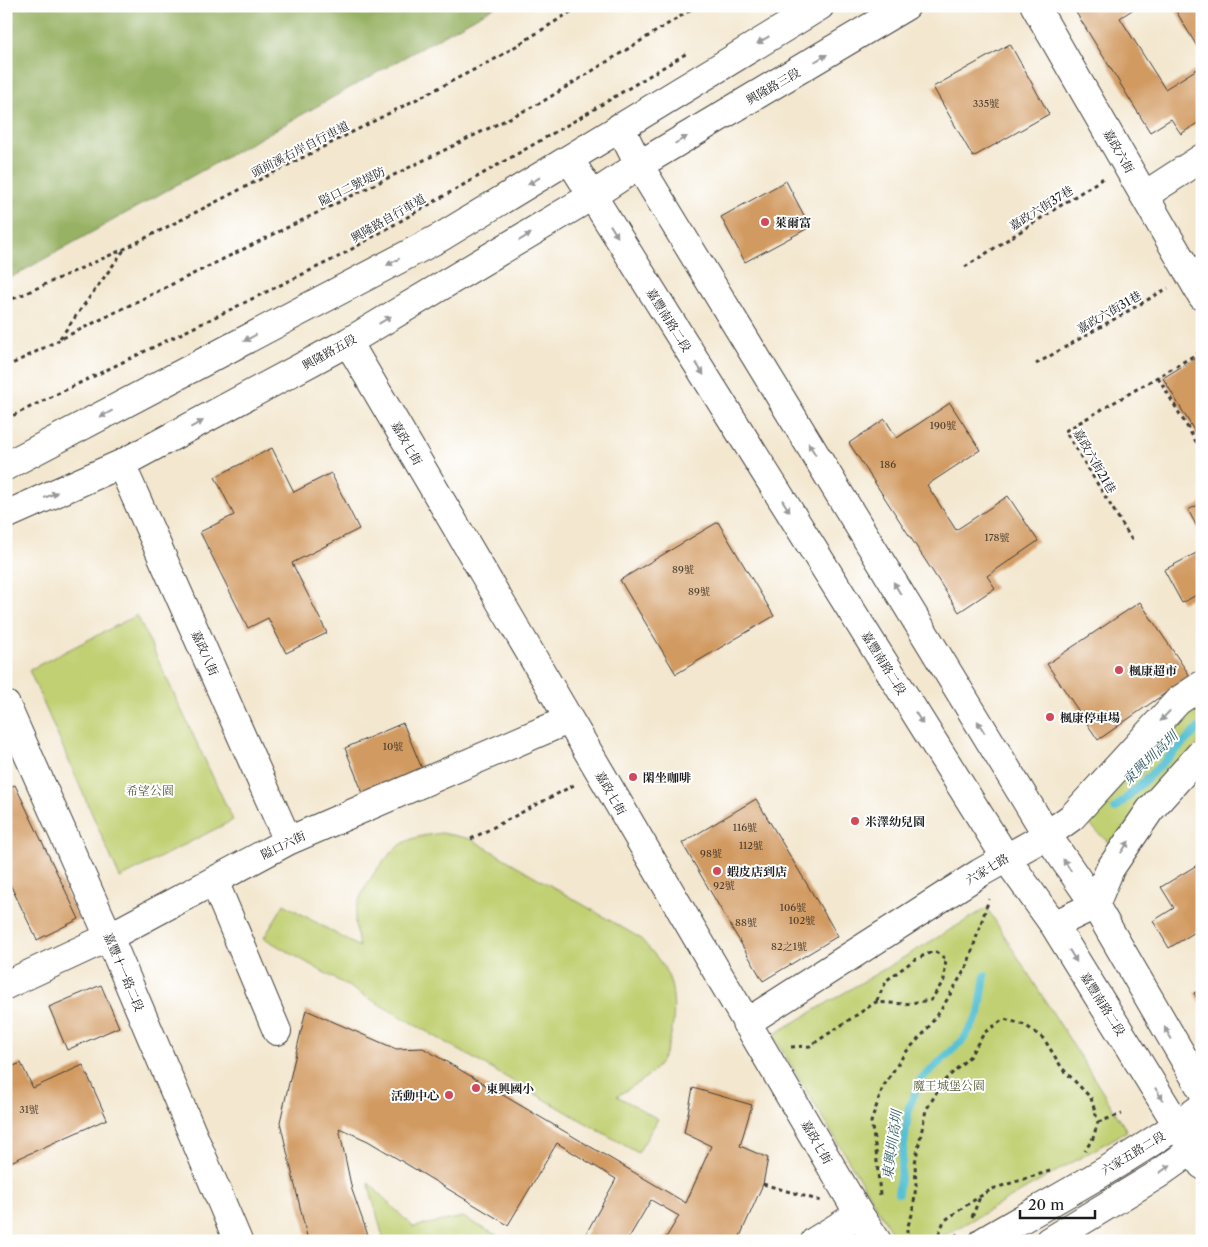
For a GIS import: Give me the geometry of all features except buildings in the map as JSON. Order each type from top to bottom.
[{"type":"street","points":[[6,466],[441,237],[820,6]]},
{"type":"street","name":"興隆路三段","points":[[639,165],[906,6]]},
{"type":"street","name":"嘉政六街","points":[[1035,6],[1196,285]]},
{"type":"street","points":[[620,127],[639,165],[1046,835],[1095,905],[1202,1090]]},
{"type":"street","points":[[1144,195],[1202,158]]},
{"type":"street","name":"嘉豐南路二段","points":[[570,160],[1006,858],[1054,925],[1178,1125],[1199,1152]]},
{"type":"street","name":"興隆路五段","points":[[6,515],[121,464],[348,342],[592,196],[639,165]]},
{"type":"street","name":"嘉政七街","points":[[348,342],[859,1214],[889,1237]]},
{"type":"street","name":"嘉政八街","points":[[121,464],[288,841]]},
{"type":"street","name":"六家七路","points":[[746,1023],[980,873],[1046,835],[1072,817],[1178,701],[1202,685]]},
{"type":"street","name":"嘉豐十一路二段","points":[[6,705],[109,937],[238,1241]]},
{"type":"street","name":"隘口六街","points":[[6,985],[109,937],[288,841],[568,720]]},
{"type":"street","points":[[1054,925],[1095,905],[1110,869],[1150,810],[1202,752]]},
{"type":"street","points":[[214,881],[277,1031]]},
{"type":"street","name":"六家五路二段","points":[[984,1241],[1142,1148],[1202,1107]]},
{"type":"street","points":[[1049,1241],[1157,1175],[1199,1152]]},
{"type":"street","points":[[815,1241],[859,1214]]},
{"type":"path","name":"頭前溪右岸自行車道","points":[[59,340],[124,249],[497,58],[580,6]]},
{"type":"path","name":"隘口二號堤防","points":[[6,367],[542,102],[697,6]]},
{"type":"path","name":"興隆路自行車道","points":[[6,419],[338,257],[568,125],[689,52]]},
{"type":"path","name":"嘉政六街37巷","points":[[965,267],[1127,164]]},
{"type":"path","points":[[6,302],[124,249]]},
{"type":"path","name":"嘉政六街31巷","points":[[1036,364],[1196,285]]},
{"type":"path","name":"嘉政六街21巷","points":[[1132,540],[1065,432],[1202,352]]},
{"type":"path","points":[[1158,377],[1202,452]]},
{"type":"path","points":[[471,840],[599,772]]},
{"type":"path","points":[[883,1203],[880,1194],[871,1122],[883,1087],[905,1053],[925,1032],[942,1008],[967,966],[992,892]]},
{"type":"path","points":[[763,1049],[810,1046],[876,1002],[887,980],[914,960],[934,951],[946,959],[944,980],[931,1000],[904,1004],[876,1002]]},
{"type":"path","points":[[907,1241],[907,1228],[913,1212],[916,1185],[915,1163],[926,1110],[944,1081],[969,1057],[985,1032],[1004,1019],[1025,1025],[1044,1039],[1062,1068],[1091,1098],[1098,1122],[1092,1138],[1083,1153]]},
{"type":"path","points":[[1098,1122],[1122,1114]]},
{"type":"path","points":[[936,1241],[944,1221],[992,1190],[1055,1170]]},
{"type":"path","points":[[764,1184],[807,1196],[859,1214]]},
{"type":"path","points":[[889,1237],[907,1241],[913,1238],[927,1241]]},
{"type":"green space","points":[[6,6],[496,6],[12,277],[6,267]]},
{"type":"green space","name":"希望公園","points":[[137,615],[233,820],[120,878],[29,670]]},
{"type":"green space","points":[[1202,699],[1202,739],[1110,844],[1084,819],[1186,711]]},
{"type":"green space","points":[[442,833],[471,839],[640,938],[663,967],[672,988],[674,1011],[671,1036],[667,1048],[657,1067],[649,1075],[617,1096],[658,1119],[638,1153],[264,938],[284,904],[359,947],[355,923],[356,911],[364,889],[379,867],[394,850],[407,841],[421,836]]},
{"type":"green space","name":"魔王城堡公園","points":[[987,908],[1127,1131],[935,1241],[897,1241],[773,1035]]},
{"type":"green space","points":[[368,1182],[413,1227],[463,1217],[507,1241],[384,1241]]},
{"type":"waterway","name":"東興圳高圳","points":[[1115,809],[1202,725]]},
{"type":"waterway","name":"東興圳高圳","points":[[898,1193],[909,1107],[921,1079],[963,1040],[979,1014],[985,976]]},
{"type":"place","name":"萊爾富","points":[[765,222]]},
{"type":"place","name":"楓康超市","points":[[1119,670]]},
{"type":"place","name":"楓康停車場","points":[[1050,717]]},
{"type":"place","name":"閑坐咖啡","points":[[633,777]]},
{"type":"place","name":"米澤幼兒園","points":[[855,821]]},
{"type":"place","name":"蝦皮店到店","points":[[717,871]]},
{"type":"place","name":"東興國小","points":[[476,1088]]},
{"type":"place","name":"活動中心","points":[[449,1095]]}]
